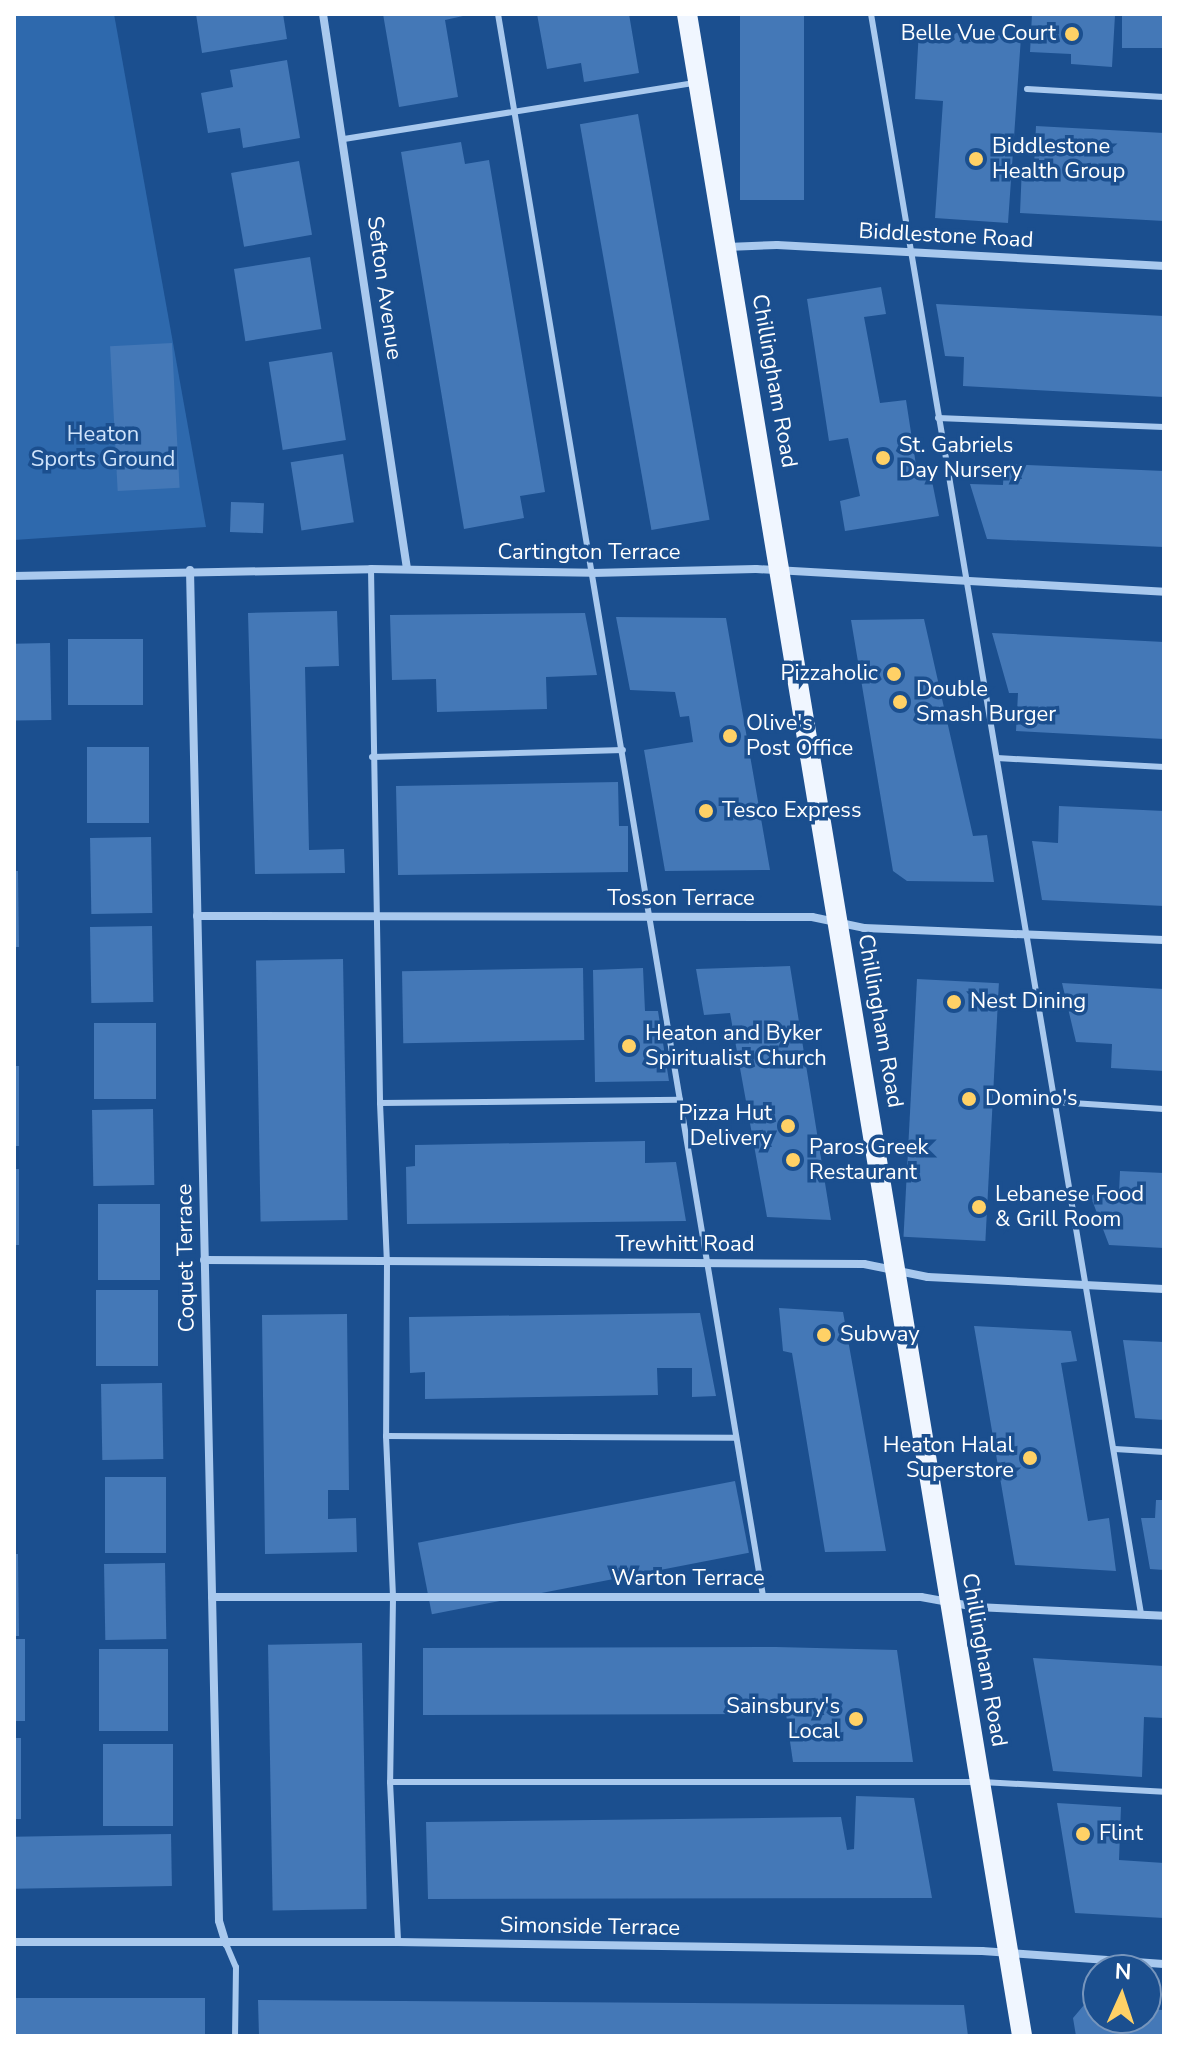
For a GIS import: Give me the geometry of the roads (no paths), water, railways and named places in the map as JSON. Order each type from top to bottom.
[{"type":"main road","name":"Chillingham Road","points":[[687,14],[898,1271],[949,1601],[982,1782],[1022,2036]]},
{"type":"street","name":"Sefton Avenue","points":[[323,14],[407,569]]},
{"type":"street","name":"Biddlestone Road","points":[[727,247],[777,245],[1164,266]]},
{"type":"street","name":"Cartington Terrace","points":[[14,576],[190,570],[782,571],[1164,592]]},
{"type":"street","name":"Coquet Terrace","points":[[190,570],[219,1921],[226,1944]]},
{"type":"street","name":"Tosson Terrace","points":[[197,916],[812,917],[864,928],[1026,932],[1164,940]]},
{"type":"street","name":"Trewhitt Road","points":[[204,1260],[864,1264],[928,1277],[1164,1289]]},
{"type":"street","name":"Warton Terrace","points":[[212,1597],[921,1597],[976,1607],[1164,1616]]},
{"type":"street","name":"Simonside Terrace","points":[[14,1942],[398,1942],[982,1951],[1164,1964]]},
{"type":"lane","points":[[498,14],[763,1596]]},
{"type":"lane","points":[[871,14],[1141,1614]]},
{"type":"lane","points":[[344,139],[698,82]]},
{"type":"lane","points":[[1027,89],[1164,97]]},
{"type":"lane","points":[[938,418],[1164,427]]},
{"type":"lane","points":[[371,569],[375,915],[387,1263],[386,1436],[393,1598],[390,1782],[398,1942]]},
{"type":"lane","points":[[372,757],[623,750]]},
{"type":"lane","points":[[997,758],[1164,767]]},
{"type":"lane","points":[[380,1103],[680,1100]]},
{"type":"lane","points":[[1057,1102],[1164,1109]]},
{"type":"lane","points":[[386,1436],[735,1438]]},
{"type":"lane","points":[[1115,1449],[1164,1452]]},
{"type":"lane","points":[[390,1782],[982,1782],[1164,1792]]},
{"type":"lane","points":[[226,1944],[236,1967],[235,2036]]},
{"type":"place","name":"Belle Vue Court","points":[[1072,34]]},
{"type":"place","name":"Biddlestone Health Group","points":[[976,159]]},
{"type":"place","name":"St. Gabriels Day Nursery","points":[[883,458]]},
{"type":"place","name":"Pizzaholic","points":[[894,674]]},
{"type":"place","name":"Double Smash Burger","points":[[900,702]]},
{"type":"place","name":"Olive's Post Office","points":[[730,736]]},
{"type":"place","name":"Tesco Express","points":[[706,811]]},
{"type":"place","name":"Nest Dining","points":[[954,1002]]},
{"type":"place","name":"Heaton and Byker Spiritualist Church","points":[[629,1046]]},
{"type":"place","name":"Domino's","points":[[969,1099]]},
{"type":"place","name":"Pizza Hut Delivery","points":[[788,1126]]},
{"type":"place","name":"Paros Greek Restaurant","points":[[793,1160]]},
{"type":"place","name":"Lebanese Food & Grill Room","points":[[979,1207]]},
{"type":"place","name":"Subway","points":[[824,1335]]},
{"type":"place","name":"Heaton Halal Superstore","points":[[1030,1458]]},
{"type":"place","name":"Sainsbury's Local","points":[[856,1719]]},
{"type":"place","name":"Flint","points":[[1083,1834]]},
{"type":"park label","name":"Heaton Sports Ground","points":[[103,446]]}]
